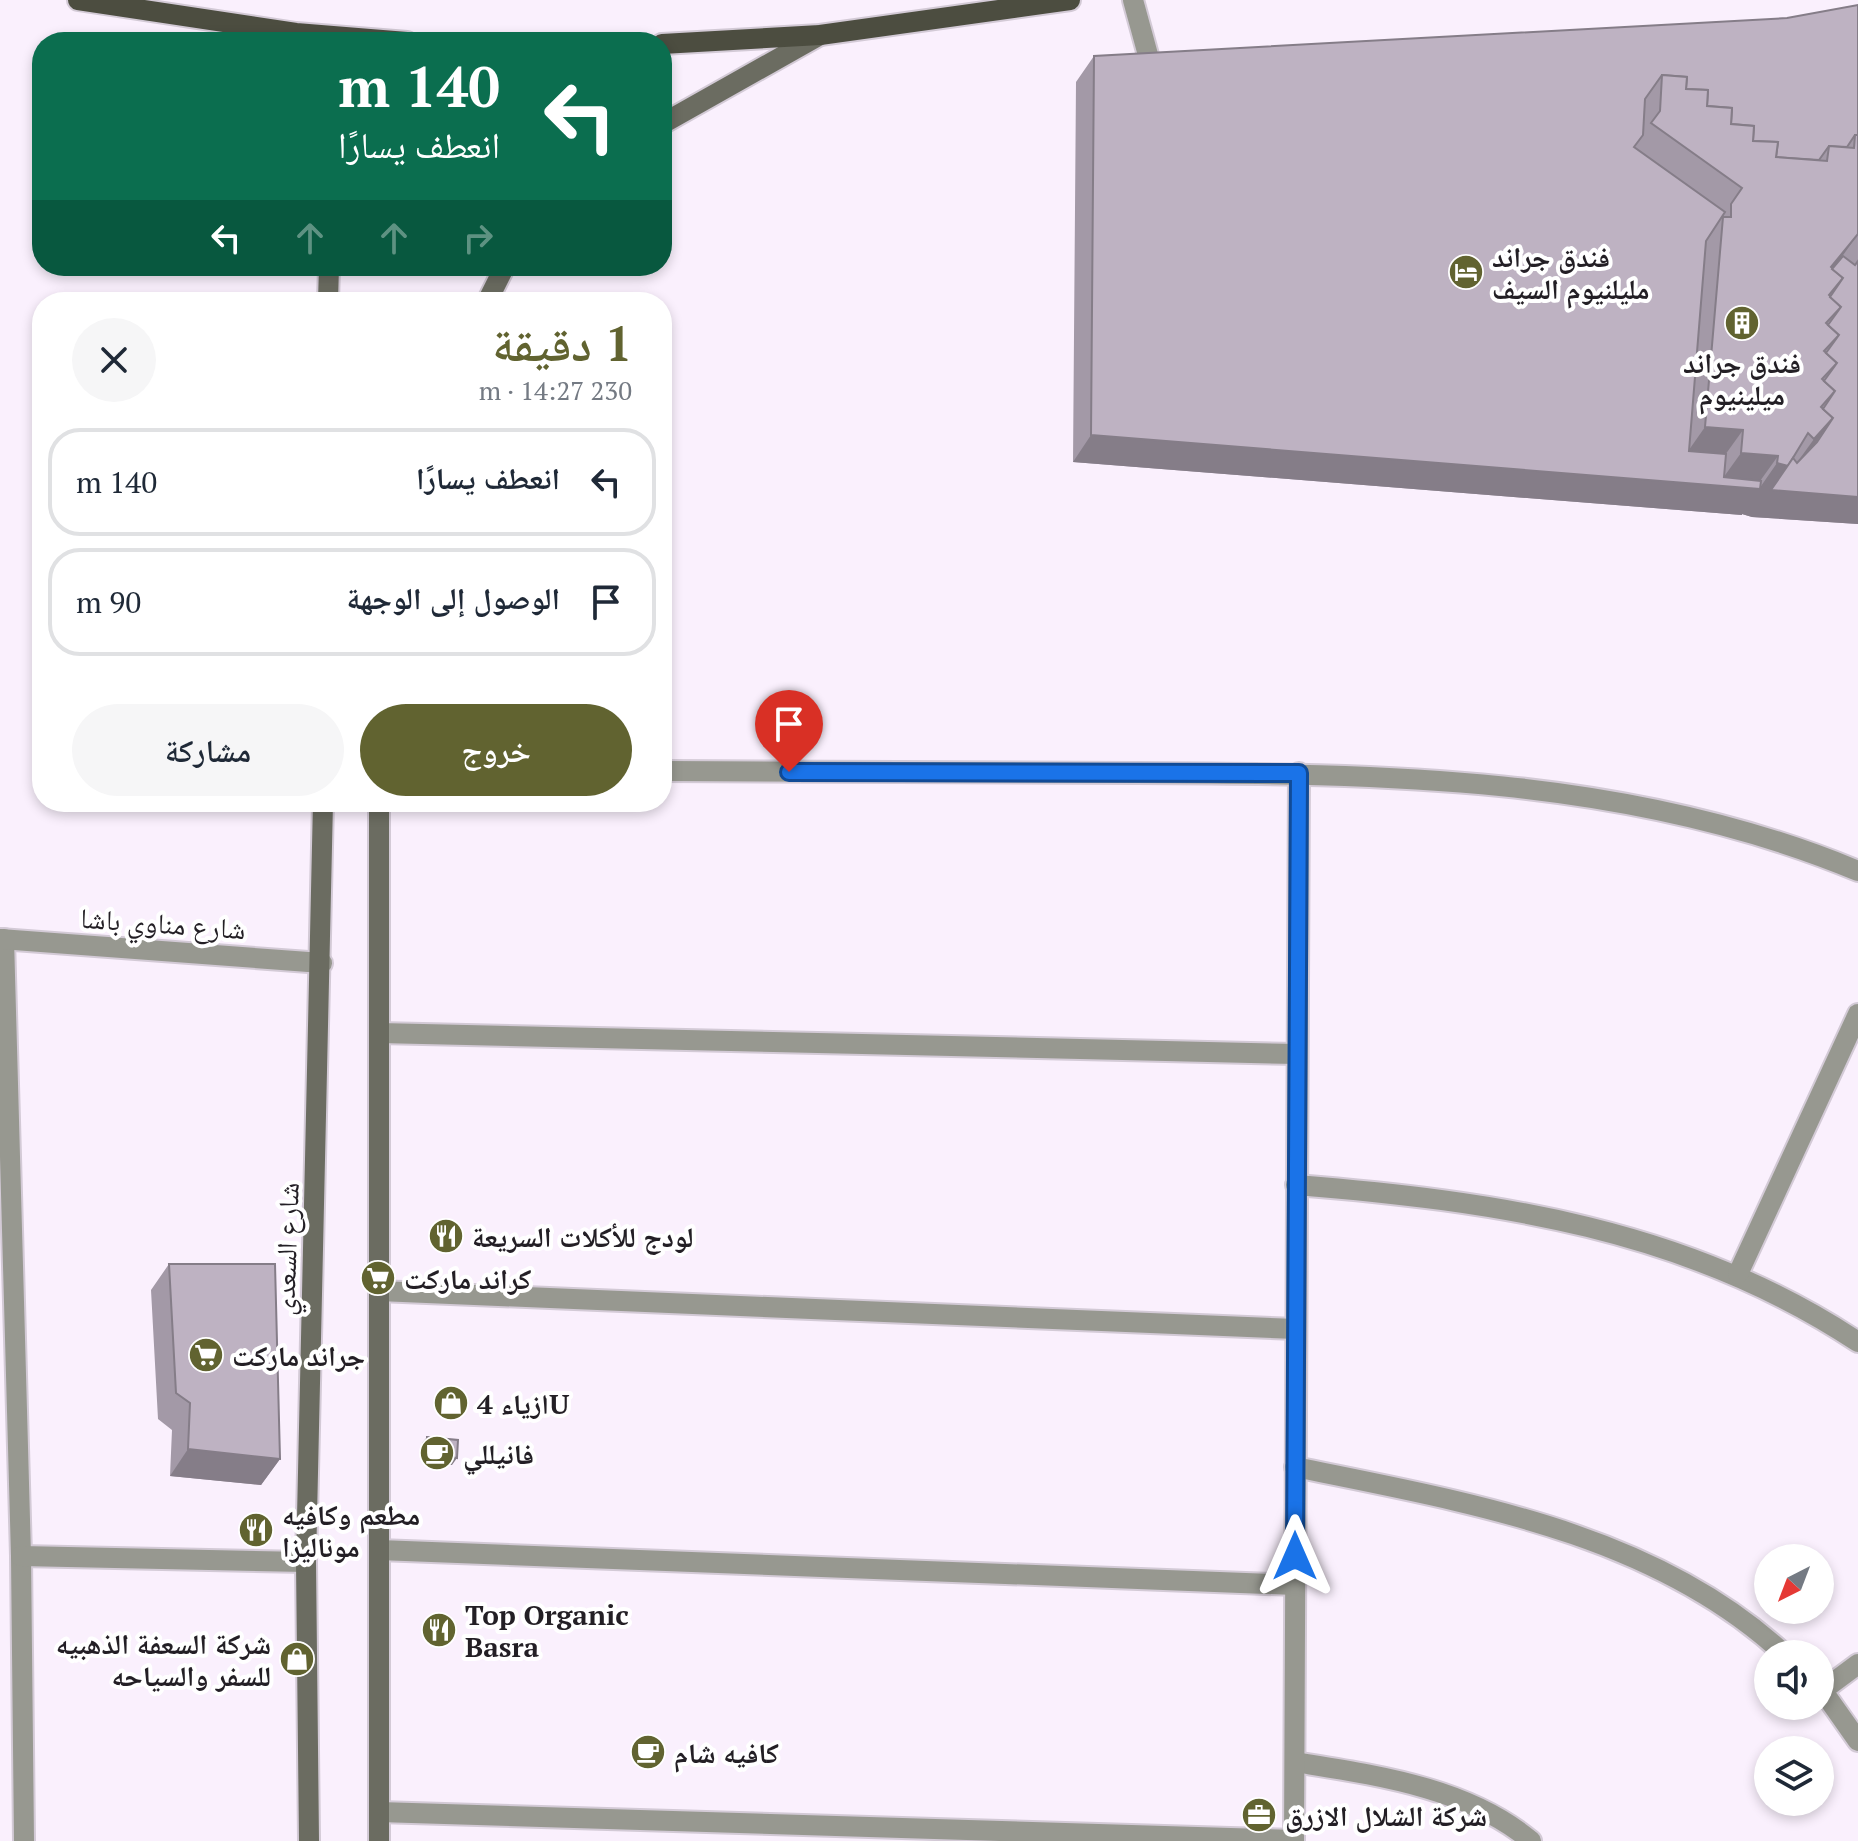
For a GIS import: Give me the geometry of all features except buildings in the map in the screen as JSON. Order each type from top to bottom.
[{"type":"main road","points":[[78,0],[268,32]]},
{"type":"main road","points":[[672,43],[820,35],[1070,0]]},
{"type":"main road","points":[[672,118],[820,35]]},
{"type":"main road","name":"شارع السعدي","points":[[309,1841],[306,1562],[322,963],[323,812]]},
{"type":"main road","points":[[379,812],[379,1841]]},
{"type":"street","points":[[1133,0],[1160,103]]},
{"type":"street","points":[[672,771],[1299,773],[1539,788],[1638,803],[1729,825],[1858,871]]},
{"type":"street","points":[[379,1812],[1294,1840],[1299,773]]},
{"type":"street","points":[[2,939],[21,1556],[24,1841]]},
{"type":"street","name":"شارع مناوي باشا","points":[[2,939],[322,963]]},
{"type":"street","points":[[1738,1274],[1858,1014]]},
{"type":"street","points":[[379,1033],[1297,1054]]},
{"type":"street","points":[[1296,1185],[1416,1195],[1632,1236],[1738,1274],[1822,1318],[1858,1342]]},
{"type":"street","points":[[379,1291],[1296,1329]]},
{"type":"street","points":[[1295,1467],[1451,1499],[1565,1530],[1681,1582],[1747,1619],[1769,1640]]},
{"type":"street","points":[[379,1550],[1295,1585]]},
{"type":"street","points":[[21,1556],[306,1562]]},
{"type":"street","points":[[1834,1680],[1858,1664]]},
{"type":"street","points":[[1834,1707],[1858,1741]]},
{"type":"street","points":[[1295,1762],[1390,1777],[1462,1802],[1531,1841]]},
{"type":"place","name":"فندق جراند مليلنيوم السيف","points":[[1466,272]]},
{"type":"place","name":"فندق جراند ميلينيوم","points":[[1742,323]]},
{"type":"place","name":"لودج للأكلات السريعة","points":[[446,1236]]},
{"type":"place","name":"كراند ماركت","points":[[378,1278]]},
{"type":"place","name":"جراند ماركت","points":[[206,1355]]},
{"type":"place","name":"ازياء 4U","points":[[451,1403]]},
{"type":"place","name":"فانيللي","points":[[437,1453]]},
{"type":"place","name":"مطعم وكافيه موناليزا","points":[[256,1530]]},
{"type":"place","name":"Top Organic Basra","points":[[439,1630]]},
{"type":"place","name":"شركة السعفة الذهبيه للسفر والسياحه","points":[[297,1659]]},
{"type":"place","name":"كافيه شام","points":[[648,1752]]},
{"type":"place","name":"شركة الشلال الازرق","points":[[1259,1815]]},
{"type":"route","points":[[789,772],[1299,773],[1295,1556]]}]
